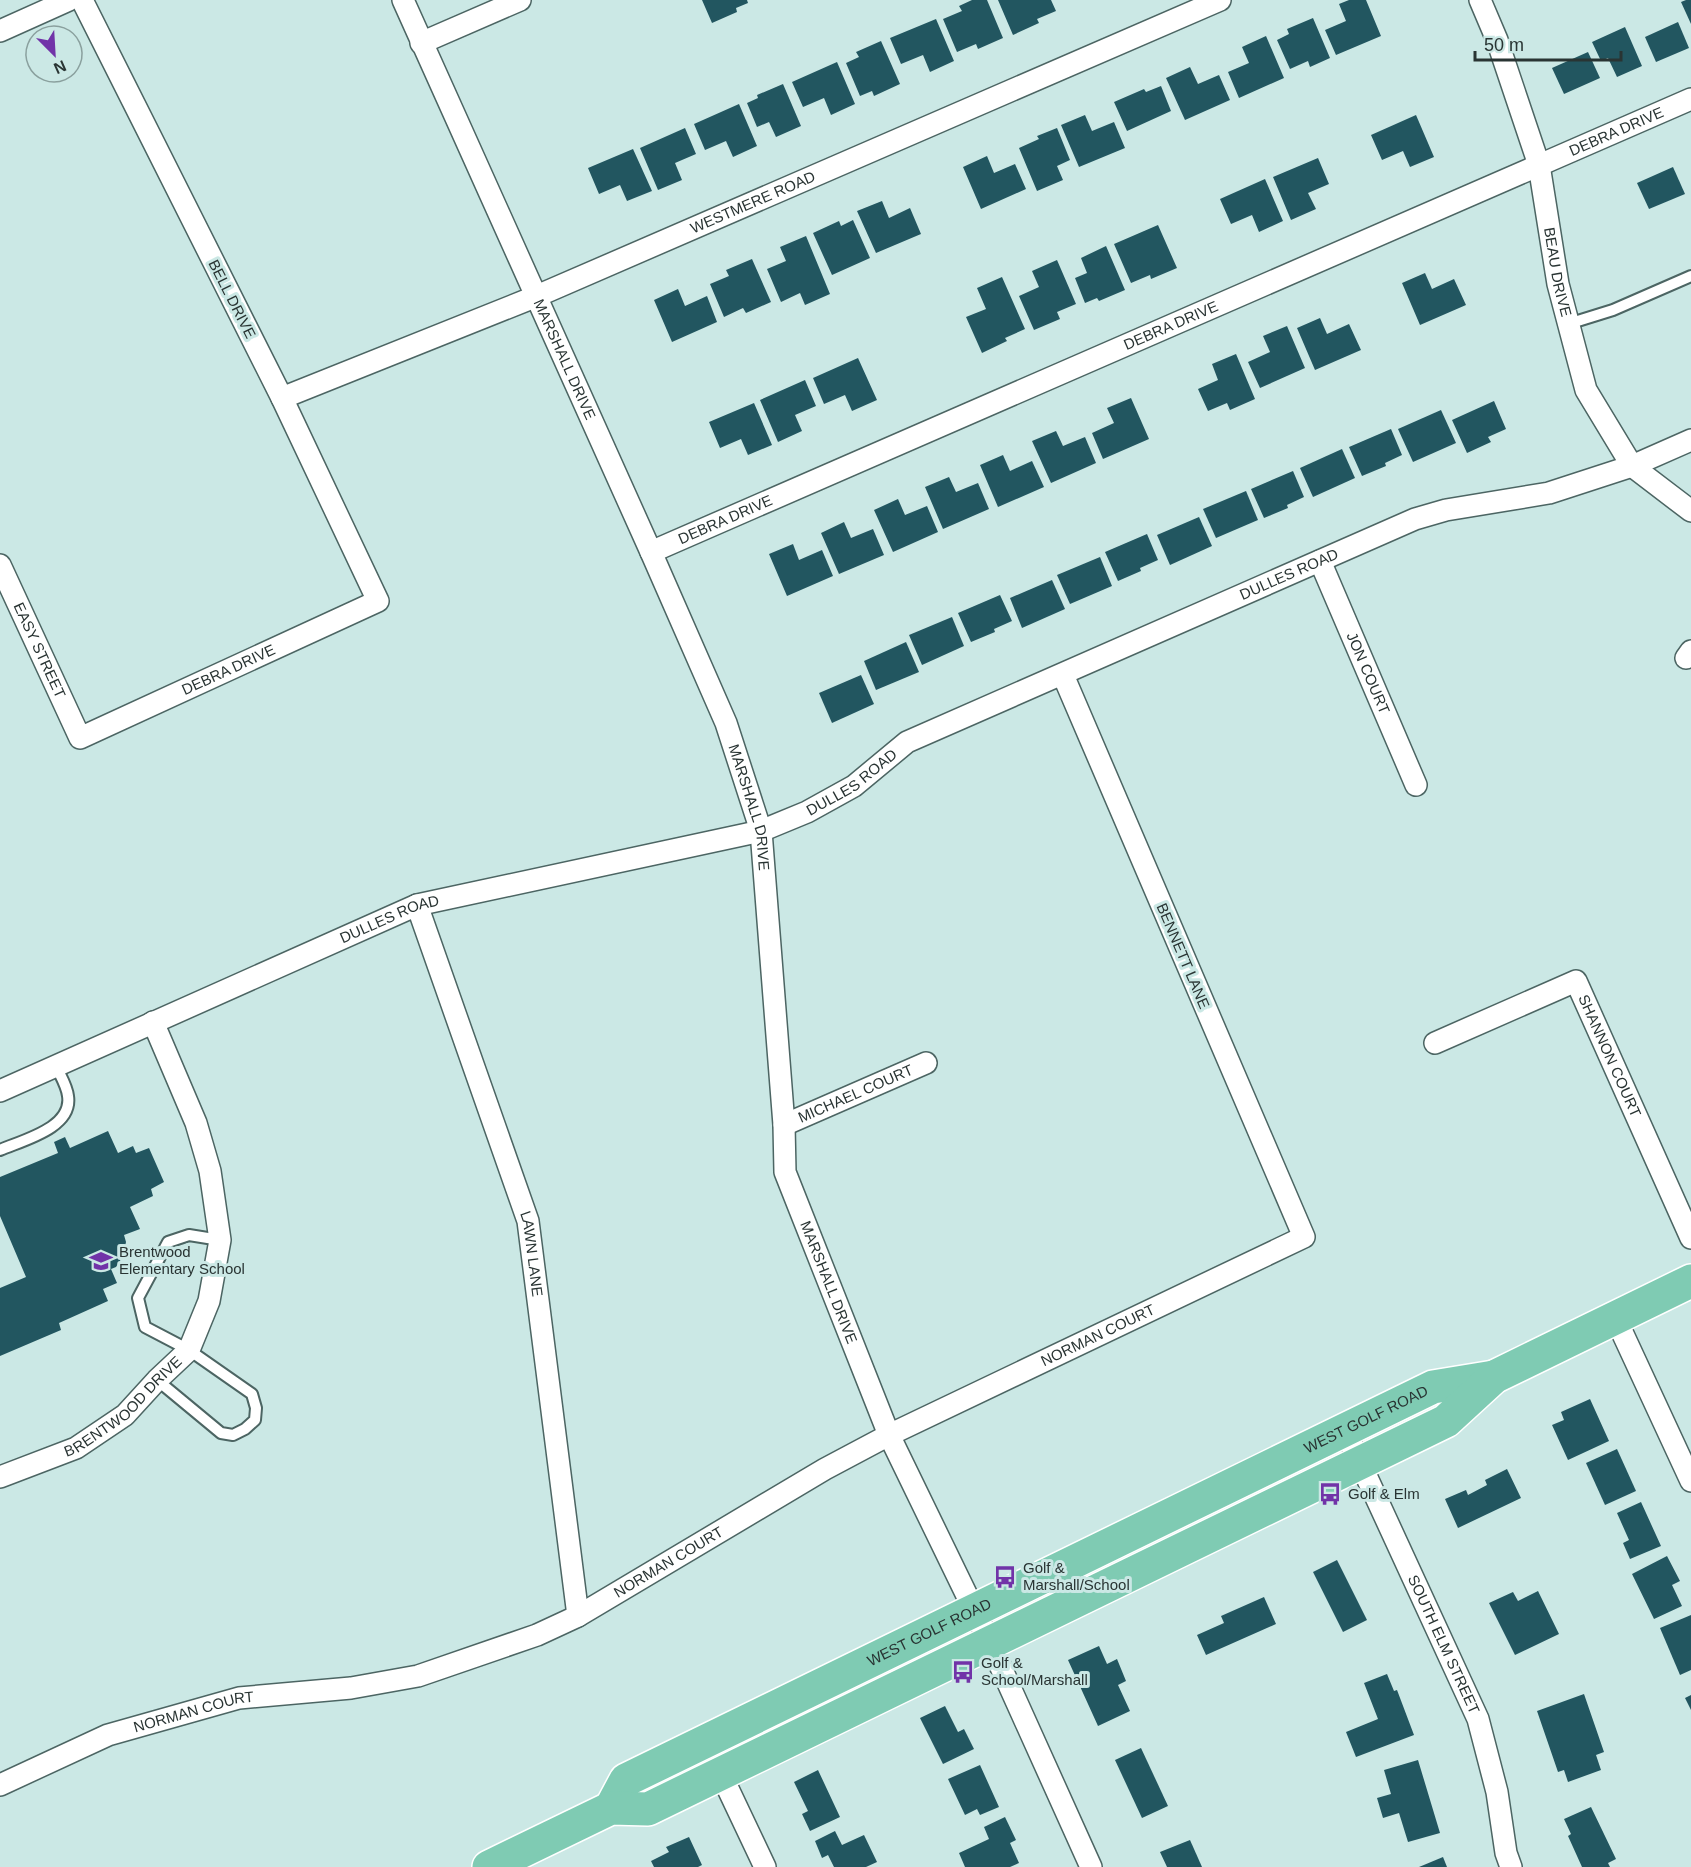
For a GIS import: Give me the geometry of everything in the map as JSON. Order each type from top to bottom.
[{"type":"main road","name":"WEST GOLF ROAD","points":[[489,1867],[611,1808],[648,1809],[1446,1421],[1494,1377],[1691,1281]]},
{"type":"main road","name":"WEST GOLF ROAD","points":[[611,1808],[626,1780],[1433,1387],[1494,1377]]},
{"type":"street","name":"BELL DRIVE","points":[[82,0],[282,398],[378,601]]},
{"type":"street","name":"MARSHALL DRIVE","points":[[403,0],[726,723],[761,831],[784,1125],[785,1172],[889,1435],[990,1643],[1091,1867]]},
{"type":"street","points":[[421,43],[520,0]]},
{"type":"street","name":"WESTMERE ROAD","points":[[282,398],[537,296],[1220,0]]},
{"type":"street","name":"BEAU DRIVE","points":[[1480,0],[1497,40],[1539,165],[1558,284],[1586,390],[1632,466],[1691,511]]},
{"type":"street","points":[[0,31],[56,3]]},
{"type":"street","name":"DEBRA DRIVE","points":[[651,552],[1691,99]]},
{"type":"street","name":"DULLES ROAD","points":[[0,1091],[417,905],[761,831],[807,812],[854,786],[908,742],[1415,519],[1446,510],[1549,493],[1632,466],[1691,440]]},
{"type":"street","name":"JON COURT","points":[[1320,561],[1416,785]]},
{"type":"street","name":"EASY STREET","points":[[0,565],[80,738]]},
{"type":"street","name":"DEBRA DRIVE","points":[[80,738],[378,601]]},
{"type":"street","name":"BENNETT LANE","points":[[1063,675],[1304,1237]]},
{"type":"street","name":"LAWN LANE","points":[[417,905],[528,1221],[578,1616]]},
{"type":"street","name":"SHANNON COURT","points":[[1435,1043],[1576,981],[1691,1238]]},
{"type":"street","name":"BRENTWOOD DRIVE","points":[[0,1477],[76,1448],[125,1415],[189,1350],[209,1301],[220,1240],[210,1171],[196,1123],[153,1022]]},
{"type":"street","name":"MICHAEL COURT","points":[[784,1125],[926,1063]]},
{"type":"street","name":"NORMAN COURT","points":[[0,1785],[108,1735],[239,1698],[351,1688],[418,1676],[537,1635],[578,1616],[825,1469],[889,1435],[1304,1237]]},
{"type":"street","points":[[1616,1317],[1691,1481]]},
{"type":"street","name":"SOUTH ELM STREET","points":[[1345,1430],[1478,1719],[1497,1792],[1506,1853],[1511,1867]]},
{"type":"street","points":[[721,1774],[765,1867]]},
{"type":"lane","points":[[1568,324],[1613,310],[1691,276]]},
{"type":"lane","points":[[0,1150],[55,1126],[64,1116],[68,1095],[56,1066]]},
{"type":"lane","points":[[157,1380],[221,1433],[233,1435],[245,1429],[255,1420],[256,1408],[252,1394],[189,1350],[145,1327],[138,1298],[168,1242],[189,1235],[220,1240]]},
{"type":"building","points":[[702,0],[747,0],[748,3],[736,8],[737,12],[712,23]]},
{"type":"building","points":[[972,0],[987,0],[1003,38],[978,49],[976,44],[957,52],[943,19],[962,11],[959,6]]},
{"type":"building","points":[[998,0],[1051,0],[1056,11],[1037,19],[1039,23],[1013,35]]},
{"type":"building","points":[[1349,0],[1366,0],[1381,36],[1336,55],[1325,30],[1346,21],[1339,4]]},
{"type":"building","points":[[1691,0],[1691,24],[1681,2]]},
{"type":"building","points":[[1313,18],[1330,58],[1310,67],[1308,61],[1290,69],[1277,40],[1289,34],[1287,29]]},
{"type":"building","points":[[936,19],[954,61],[930,72],[923,55],[901,64],[890,38]]},
{"type":"building","points":[[1678,22],[1689,48],[1656,62],[1645,37]]},
{"type":"building","points":[[1625,27],[1642,66],[1617,77],[1608,58],[1601,61],[1592,42]]},
{"type":"building","points":[[1266,36],[1284,78],[1239,98],[1228,72],[1249,63],[1242,47]]},
{"type":"building","points":[[881,41],[900,84],[874,96],[872,91],[860,96],[846,63],[859,57],[856,52]]},
{"type":"building","points":[[1588,52],[1600,78],[1564,94],[1552,68]]},
{"type":"building","points":[[837,62],[855,104],[831,115],[824,98],[803,107],[792,82]]},
{"type":"building","points":[[1190,67],[1198,84],[1219,75],[1230,100],[1185,120],[1166,78]]},
{"type":"building","points":[[783,84],[801,126],[776,137],[769,122],[757,127],[747,103],[758,98],[757,95]]},
{"type":"building","points":[[1161,86],[1171,111],[1127,131],[1114,102],[1144,89],[1146,92]]},
{"type":"building","points":[[739,104],[757,146],[733,157],[726,141],[705,150],[694,124]]},
{"type":"building","points":[[1085,115],[1092,131],[1114,122],[1125,148],[1079,167],[1061,125]]},
{"type":"building","points":[[1416,115],[1434,157],[1410,167],[1403,151],[1382,160],[1371,135]]},
{"type":"building","points":[[685,128],[696,154],[675,163],[682,180],[658,190],[640,148]]},
{"type":"building","points":[[1057,128],[1070,160],[1057,166],[1063,180],[1037,191],[1019,148],[1039,139],[1037,136]]},
{"type":"building","points":[[633,149],[652,191],[627,201],[620,185],[599,194],[588,168]]},
{"type":"building","points":[[987,156],[994,173],[1015,164],[1026,189],[981,209],[963,167]]},
{"type":"building","points":[[1318,158],[1329,184],[1308,193],[1316,209],[1291,220],[1273,177]]},
{"type":"building","points":[[1673,167],[1685,194],[1649,209],[1637,183]]},
{"type":"building","points":[[1265,179],[1283,221],[1259,232],[1252,215],[1231,224],[1220,199]]},
{"type":"building","points":[[882,201],[889,218],[910,208],[921,234],[876,253],[857,211]]},
{"type":"building","points":[[853,220],[870,258],[832,275],[813,233],[839,221],[841,226]]},
{"type":"building","points":[[1158,225],[1177,268],[1151,279],[1150,275],[1131,283],[1114,244]]},
{"type":"building","points":[[806,236],[830,294],[805,305],[800,293],[781,302],[767,269],[786,261],[780,247]]},
{"type":"building","points":[[1106,246],[1125,290],[1099,301],[1097,298],[1085,303],[1075,278],[1087,273],[1081,258]]},
{"type":"building","points":[[752,259],[771,302],[746,313],[743,308],[724,317],[710,284],[729,276],[726,270]]},
{"type":"building","points":[[1057,260],[1076,304],[1057,312],[1060,319],[1034,330],[1019,296],[1039,287],[1032,271]]},
{"type":"building","points":[[1425,273],[1432,289],[1454,279],[1466,305],[1420,325],[1402,283]]},
{"type":"building","points":[[1002,277],[1025,329],[1005,338],[1007,341],[982,353],[966,317],[986,309],[977,288]]},
{"type":"building","points":[[678,289],[685,306],[707,296],[717,322],[672,342],[654,300]]},
{"type":"building","points":[[1320,318],[1327,334],[1349,324],[1361,350],[1315,370],[1297,328]]},
{"type":"building","points":[[1287,326],[1305,368],[1260,388],[1248,362],[1270,352],[1263,336]]},
{"type":"building","points":[[1236,354],[1255,399],[1230,410],[1227,403],[1208,411],[1198,389],[1218,380],[1212,364]]},
{"type":"building","points":[[858,358],[877,400],[852,411],[845,395],[824,404],[813,378]]},
{"type":"building","points":[[805,380],[816,406],[795,415],[802,431],[778,442],[760,400]]},
{"type":"building","points":[[1131,398],[1149,439],[1103,459],[1092,433],[1114,423],[1107,408]]},
{"type":"building","points":[[1494,401],[1506,429],[1488,437],[1491,442],[1467,453],[1452,420]]},
{"type":"building","points":[[754,403],[772,445],[748,455],[741,439],[720,448],[709,422]]},
{"type":"building","points":[[1441,410],[1456,443],[1413,462],[1398,429]]},
{"type":"building","points":[[1391,429],[1402,455],[1385,463],[1386,466],[1362,476],[1349,447]]},
{"type":"building","points":[[1056,431],[1063,446],[1085,437],[1096,463],[1051,483],[1032,441]]},
{"type":"building","points":[[1342,449],[1355,478],[1313,497],[1300,468]]},
{"type":"building","points":[[1003,455],[1010,471],[1032,461],[1044,487],[998,507],[980,465]]},
{"type":"building","points":[[1293,471],[1304,497],[1287,505],[1288,508],[1264,518],[1251,489]]},
{"type":"building","points":[[949,477],[956,492],[978,483],[989,509],[943,529],[925,487]]},
{"type":"building","points":[[1246,491],[1258,520],[1216,538],[1203,509]]},
{"type":"building","points":[[898,499],[905,515],[927,506],[938,532],[893,552],[874,510]]},
{"type":"building","points":[[1199,517],[1212,546],[1170,565],[1157,535]]},
{"type":"building","points":[[844,522],[851,538],[873,529],[884,555],[839,574],[821,533]]},
{"type":"building","points":[[1147,534],[1158,560],[1140,568],[1141,571],[1118,581],[1105,552]]},
{"type":"building","points":[[793,544],[799,560],[822,550],[833,576],[787,596],[769,554]]},
{"type":"building","points":[[1100,557],[1112,586],[1070,604],[1057,575]]},
{"type":"building","points":[[1052,580],[1065,609],[1022,628],[1010,598]]},
{"type":"building","points":[[1000,595],[1012,621],[994,629],[995,632],[971,642],[958,613]]},
{"type":"building","points":[[952,617],[964,646],[922,665],[909,635]]},
{"type":"building","points":[[906,642],[919,672],[876,690],[864,661]]},
{"type":"building","points":[[861,675],[874,704],[832,723],[819,693]]},
{"type":"building","points":[[108,1131],[118,1153],[133,1146],[136,1153],[149,1148],[164,1182],[151,1189],[153,1196],[130,1207],[140,1229],[124,1235],[126,1242],[123,1256],[116,1267],[111,1269],[117,1283],[103,1289],[108,1301],[59,1323],[61,1330],[0,1356],[0,1288],[26,1277],[0,1216],[0,1177],[58,1153],[54,1142],[65,1137],[70,1148]]},
{"type":"building","points":[[1590,1399],[1609,1441],[1568,1460],[1552,1425],[1564,1420],[1561,1412]]},
{"type":"building","points":[[1617,1449],[1636,1491],[1605,1505],[1586,1463]]},
{"type":"building","points":[[1507,1469],[1521,1498],[1458,1528],[1445,1499],[1466,1490],[1468,1495],[1487,1485],[1485,1480]]},
{"type":"building","points":[[1641,1502],[1661,1546],[1630,1559],[1623,1543],[1629,1540],[1617,1513]]},
{"type":"building","points":[[1667,1556],[1680,1581],[1672,1585],[1682,1606],[1654,1619],[1632,1574]]},
{"type":"building","points":[[1337,1560],[1367,1620],[1343,1632],[1313,1572]]},
{"type":"building","points":[[1538,1591],[1559,1634],[1515,1655],[1489,1603],[1513,1592],[1518,1601]]},
{"type":"building","points":[[1264,1597],[1276,1624],[1206,1655],[1197,1635],[1224,1623],[1221,1616]]},
{"type":"building","points":[[1691,1615],[1691,1670],[1680,1675],[1660,1628]]},
{"type":"building","points":[[1099,1646],[1107,1664],[1117,1659],[1126,1681],[1118,1685],[1130,1711],[1098,1726],[1068,1660]]},
{"type":"building","points":[[1387,1674],[1394,1691],[1397,1690],[1414,1735],[1356,1757],[1346,1732],[1378,1719],[1364,1683]]},
{"type":"building","points":[[1584,1694],[1604,1752],[1596,1755],[1601,1770],[1568,1782],[1564,1770],[1558,1772],[1537,1711]]},
{"type":"building","points":[[1691,1695],[1691,1710],[1685,1698]]},
{"type":"building","points":[[945,1706],[958,1732],[964,1729],[974,1749],[943,1764],[920,1718]]},
{"type":"building","points":[[1141,1748],[1168,1806],[1142,1818],[1115,1760]]},
{"type":"building","points":[[1418,1760],[1440,1833],[1408,1842],[1399,1813],[1383,1818],[1377,1798],[1391,1794],[1384,1770]]},
{"type":"building","points":[[980,1765],[999,1807],[980,1815],[977,1809],[965,1815],[948,1779]]},
{"type":"building","points":[[818,1770],[840,1817],[810,1831],[802,1814],[808,1811],[794,1782]]},
{"type":"building","points":[[1591,1807],[1616,1859],[1608,1863],[1610,1867],[1582,1867],[1568,1836],[1571,1834],[1564,1819]]},
{"type":"building","points":[[1005,1817],[1016,1840],[1010,1843],[1019,1863],[1010,1867],[965,1867],[959,1853],[989,1839],[984,1827]]},
{"type":"building","points":[[835,1831],[842,1845],[864,1835],[877,1862],[866,1867],[834,1867],[828,1855],[822,1858],[815,1841]]},
{"type":"building","points":[[689,1837],[702,1865],[698,1867],[654,1867],[651,1861],[669,1852],[666,1847]]},
{"type":"building","points":[[1190,1840],[1202,1867],[1167,1867],[1160,1852]]},
{"type":"building","points":[[1443,1857],[1447,1867],[1419,1867]]},
{"type":"place","name":"Brentwood Elementary School","points":[[101,1261]]},
{"type":"place","name":"Golf & Elm","points":[[1330,1494]]},
{"type":"place","name":"Golf & Marshall/School","points":[[1005,1577]]},
{"type":"place","name":"Golf & School/Marshall","points":[[963,1672]]}]
